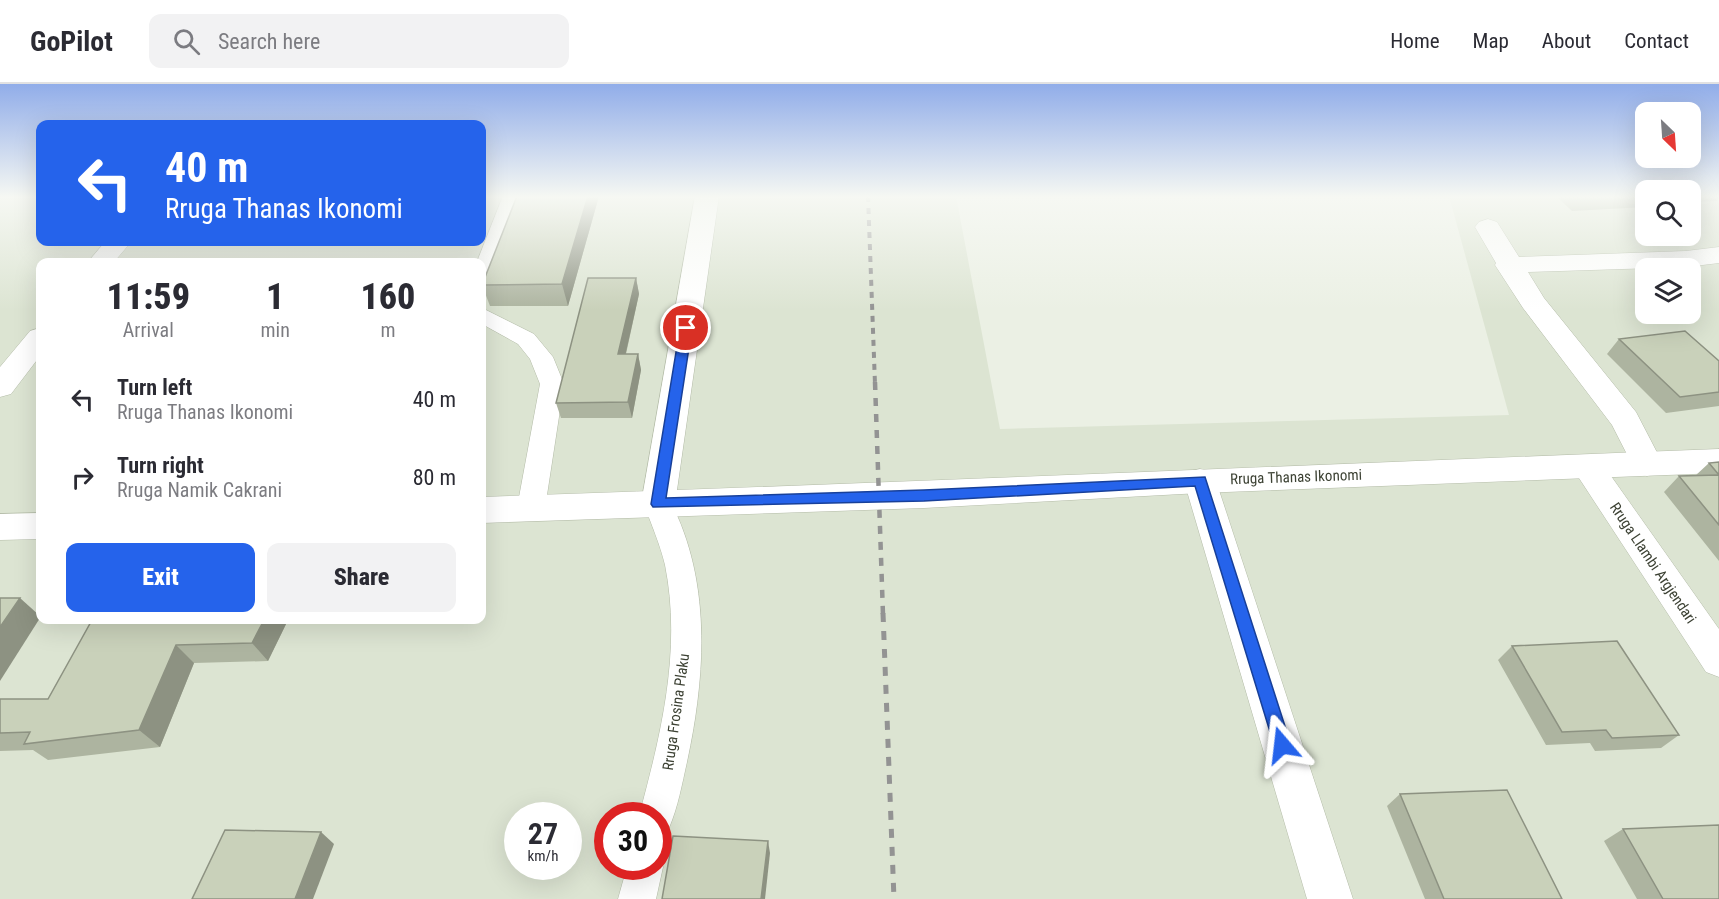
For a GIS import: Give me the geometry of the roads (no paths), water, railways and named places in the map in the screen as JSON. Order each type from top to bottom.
[{"type":"street","points":[[658,504],[701,234]]},
{"type":"street","points":[[1492,234],[1508,265],[1533,302],[1625,420],[1647,464]]},
{"type":"street","points":[[104,258],[115,246]]},
{"type":"street","points":[[1508,265],[1686,259],[1719,255]]},
{"type":"street","points":[[0,387],[36,342]]},
{"type":"street","name":"Rruga Thanas Ikonomi","points":[[486,510],[924,495],[1200,481],[1719,461]]},
{"type":"street","name":"Rruga Llambi Argjendari","points":[[1588,467],[1719,660]]},
{"type":"street","points":[[1200,481],[1330,899]]},
{"type":"street","points":[[0,527],[36,526]]},
{"type":"lane","points":[[486,268],[499,234]]},
{"type":"lane","points":[[486,317],[526,339],[541,357],[552,384],[531,508]]},
{"type":"lane","name":"Rruga Frosina Plaku","points":[[658,504],[679,565],[688,630],[683,689],[660,802]]},
{"type":"lane","points":[[637,899],[642,880]]},
{"type":"railway","points":[[869,234],[875,384]]},
{"type":"railway","points":[[875,382],[883,615]]},
{"type":"railway","points":[[883,613],[894,899]]}]
